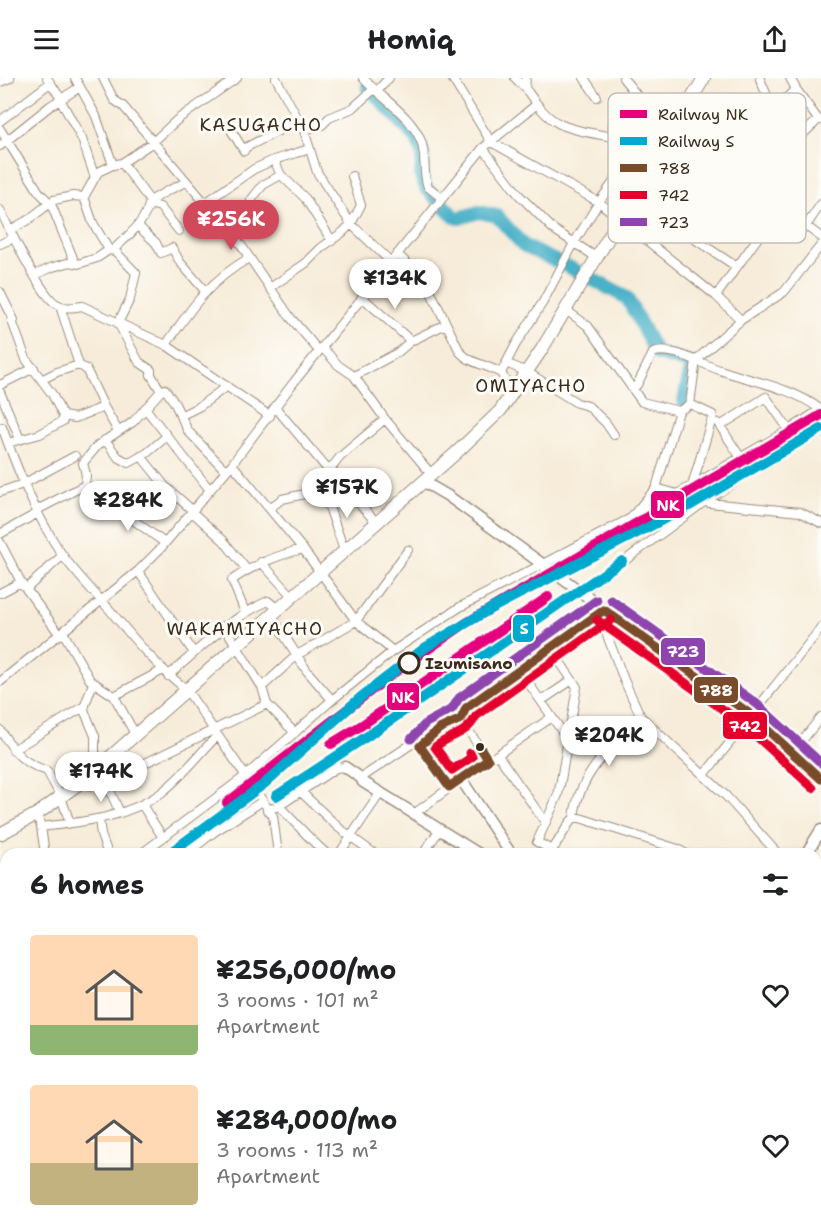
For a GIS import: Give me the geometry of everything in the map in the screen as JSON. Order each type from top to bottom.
[{"type":"main road","points":[[695,93],[704,78]]},
{"type":"main road","points":[[0,834],[37,814],[84,780],[428,478],[495,416],[527,372],[608,237]]},
{"type":"main road","points":[[428,478],[448,496],[581,593],[601,612],[750,714],[821,779]]},
{"type":"main road","points":[[461,719],[466,708],[551,650],[601,612]]},
{"type":"main road","points":[[345,767],[363,782],[470,848]]},
{"type":"main road","points":[[461,779],[507,848]]},
{"type":"main road","points":[[810,848],[821,830]]},
{"type":"street","points":[[0,82],[10,78]]},
{"type":"street","points":[[75,78],[96,116],[112,165]]},
{"type":"street","points":[[103,78],[114,100],[123,106],[186,182],[225,223],[239,240],[270,288],[321,349],[354,376],[428,478]]},
{"type":"street","points":[[118,322],[130,299],[136,273],[111,250],[93,223],[84,197],[98,172],[122,163],[153,142],[178,119],[237,78]]},
{"type":"street","points":[[276,78],[304,130],[317,172],[351,224],[390,262]]},
{"type":"street","points":[[363,78],[418,134],[425,153],[424,172],[428,187],[440,200]]},
{"type":"street","points":[[304,130],[322,125],[329,118],[353,108],[389,78]]},
{"type":"street","points":[[452,78],[491,142],[608,208]]},
{"type":"street","points":[[515,78],[556,122],[575,130],[608,134]]},
{"type":"street","points":[[525,88],[526,78]]},
{"type":"street","points":[[584,78],[597,97]]},
{"type":"street","points":[[623,78],[635,93]]},
{"type":"street","points":[[790,78],[799,93]]},
{"type":"street","points":[[760,79],[766,93]]},
{"type":"street","points":[[0,121],[49,81],[62,100],[82,139],[95,178]]},
{"type":"street","points":[[0,146],[50,106],[80,87]]},
{"type":"street","points":[[792,93],[796,89]]},
{"type":"street","points":[[806,102],[820,120],[806,132]]},
{"type":"street","points":[[0,682],[138,571],[165,543],[228,469],[362,297],[483,148],[537,104]]},
{"type":"street","points":[[231,130],[244,150],[280,130],[284,124],[296,118]]},
{"type":"street","points":[[0,129],[9,140],[39,192],[51,204],[75,263]]},
{"type":"street","points":[[483,148],[519,195],[553,229],[596,257]]},
{"type":"street","points":[[205,203],[254,169],[309,149]]},
{"type":"street","points":[[274,160],[281,175],[304,198],[332,241]]},
{"type":"street","points":[[122,163],[153,205],[160,207],[178,231]]},
{"type":"street","points":[[225,223],[253,203],[251,200],[263,185],[281,175]]},
{"type":"street","points":[[270,288],[306,263],[351,224],[361,206],[352,176]]},
{"type":"street","points":[[34,275],[52,267],[97,258],[111,250],[138,226],[147,214],[150,201],[186,182]]},
{"type":"street","points":[[501,373],[543,302],[574,243],[608,190]]},
{"type":"street","points":[[10,230],[61,197],[84,197]]},
{"type":"street","points":[[821,204],[806,226],[821,237]]},
{"type":"street","points":[[0,210],[34,275],[52,302],[69,309],[82,306],[166,345],[270,416]]},
{"type":"street","points":[[138,226],[156,243],[161,253],[172,248],[180,262],[205,291]]},
{"type":"street","points":[[0,244],[14,238]]},
{"type":"street","points":[[652,243],[716,296],[741,320]]},
{"type":"street","points":[[701,243],[737,267]]},
{"type":"street","points":[[716,296],[754,243]]},
{"type":"street","points":[[690,405],[696,360],[741,320],[784,292],[821,245]]},
{"type":"street","points":[[397,254],[425,280],[460,352],[468,361],[501,373],[508,387],[514,390]]},
{"type":"street","points":[[166,345],[205,291],[231,269],[249,258]]},
{"type":"street","points":[[0,292],[26,359],[43,379],[63,416],[63,421],[48,429],[8,444]]},
{"type":"street","points":[[362,297],[411,341]]},
{"type":"street","points":[[60,306],[79,365],[86,369],[118,430]]},
{"type":"street","points":[[564,312],[588,326],[642,402],[679,411],[690,405]]},
{"type":"street","points":[[118,322],[139,362],[151,370],[151,375],[161,391]]},
{"type":"street","points":[[354,376],[397,353],[411,341],[446,324]]},
{"type":"street","points":[[149,848],[244,777],[332,700],[393,651],[460,607],[692,486],[789,430],[820,409],[807,400],[771,384],[720,370],[666,351],[656,352],[637,385],[632,389]]},
{"type":"street","points":[[506,363],[527,372],[577,403],[588,406],[606,423],[614,435]]},
{"type":"street","points":[[43,379],[79,365]]},
{"type":"street","points":[[0,385],[34,368]]},
{"type":"street","points":[[720,426],[766,397],[771,384]]},
{"type":"street","points":[[180,416],[200,406],[227,386]]},
{"type":"street","points":[[0,534],[84,485],[86,475],[83,464],[98,445],[133,422],[165,389],[188,431],[270,508],[356,621],[393,651]]},
{"type":"street","points":[[0,392],[20,439]]},
{"type":"street","points":[[766,397],[789,430]]},
{"type":"street","points":[[690,405],[713,415],[741,458]]},
{"type":"street","points":[[63,416],[75,418],[104,407]]},
{"type":"street","points":[[145,408],[210,489]]},
{"type":"street","points":[[276,408],[376,522]]},
{"type":"street","points":[[631,519],[656,488],[679,411]]},
{"type":"street","points":[[692,486],[713,415]]},
{"type":"street","points":[[329,471],[340,457],[385,418]]},
{"type":"street","points":[[581,593],[704,502],[821,427]]},
{"type":"street","points":[[0,429],[2,428],[23,484],[63,555],[133,639],[165,673],[186,689],[261,802],[273,816],[278,848]]},
{"type":"street","points":[[105,440],[118,457],[129,463],[167,436]]},
{"type":"street","points":[[0,492],[23,484],[75,456]]},
{"type":"street","points":[[141,456],[165,486],[223,540],[247,570]]},
{"type":"street","points":[[84,485],[165,543]]},
{"type":"street","points":[[656,488],[704,502],[800,512],[821,523]]},
{"type":"street","points":[[270,508],[282,499],[327,492],[328,504],[344,550]]},
{"type":"street","points":[[0,542],[24,585],[93,682],[114,696],[135,734]]},
{"type":"street","points":[[245,612],[232,580],[261,562],[303,549]]},
{"type":"street","points":[[262,687],[297,655],[356,621],[408,550]]},
{"type":"street","points":[[0,593],[24,585],[63,555]]},
{"type":"street","points":[[261,562],[292,596]]},
{"type":"street","points":[[138,571],[194,653]]},
{"type":"street","points":[[114,696],[165,673],[194,653],[224,626],[268,601],[307,671],[332,700]]},
{"type":"street","points":[[601,612],[624,680],[641,717],[726,796],[773,848]]},
{"type":"street","points":[[224,626],[262,687],[266,703],[295,733]]},
{"type":"street","points":[[704,775],[750,714],[821,628]]},
{"type":"street","points":[[545,848],[537,842],[558,795],[577,687],[551,650]]},
{"type":"street","points":[[520,671],[568,740]]},
{"type":"street","points":[[541,701],[572,680]]},
{"type":"street","points":[[93,682],[85,706],[86,716],[95,736],[95,752],[101,765]]},
{"type":"street","points":[[84,780],[92,786],[106,782],[215,734],[266,703]]},
{"type":"street","points":[[13,750],[85,706]]},
{"type":"street","points":[[415,813],[552,717]]},
{"type":"street","points":[[554,848],[574,818],[576,803],[595,764],[641,717]]},
{"type":"street","points":[[793,752],[821,717]]},
{"type":"street","points":[[420,746],[424,740],[453,720],[461,719],[488,760]]},
{"type":"street","points":[[0,730],[13,750],[29,764],[47,771],[61,797],[70,823]]},
{"type":"street","points":[[40,827],[99,819],[142,805],[163,792],[215,734]]},
{"type":"street","points":[[361,778],[413,743],[420,746],[449,787]]},
{"type":"street","points":[[498,756],[545,822]]},
{"type":"street","points":[[267,810],[279,806],[336,768],[345,767]]},
{"type":"street","points":[[106,782],[120,813]]},
{"type":"street","points":[[300,791],[350,837],[366,848]]},
{"type":"street","points":[[343,848],[381,792]]},
{"type":"street","points":[[194,848],[261,802]]},
{"type":"street","points":[[142,805],[160,833]]},
{"type":"street","points":[[279,806],[320,848]]},
{"type":"street","points":[[37,814],[44,848]]},
{"type":"street","points":[[574,818],[675,848]]},
{"type":"street","points":[[99,819],[106,848]]},
{"type":"street","points":[[427,848],[440,829]]},
{"type":"waterway","points":[[368,87],[417,139],[423,155],[421,176],[426,188],[454,216],[459,218],[479,212],[497,216],[523,245],[627,298],[656,353],[689,363],[691,367],[684,401]]},
{"type":"rail line","name":"NK","points":[[227,803],[391,675],[466,623],[821,415]]},
{"type":"rail line","name":"S","points":[[176,848],[264,784],[361,697],[426,647],[492,608],[691,505],[821,429]]},
{"type":"rail line","name":"S","points":[[276,796],[622,561]]},
{"type":"rail line","name":"NK","points":[[331,744],[548,597]]},
{"type":"transit line","name":"723","points":[[411,739],[426,723],[452,709],[459,698],[597,600]]},
{"type":"transit line","name":"723","points":[[611,600],[757,704],[821,763]]},
{"type":"transit line","name":"788","points":[[604,610],[750,714],[821,779]]},
{"type":"transit line","name":"788","points":[[480,747],[488,760],[449,787],[420,746],[439,729],[461,719],[466,708],[604,610]]},
{"type":"transit line","name":"742","points":[[597,620],[742,723],[813,788]]},
{"type":"transit line","name":"742","points":[[470,753],[472,757],[452,770],[435,747],[463,731],[476,716],[611,620]]},
{"type":"place","name":"Izumisano","points":[[409,663]]},
{"type":"district","name":"KASUGACHO","points":[[261,125]]},
{"type":"district","name":"OMIYACHO","points":[[531,386]]},
{"type":"district","name":"WAKAMIYACHO","points":[[245,629]]}]
